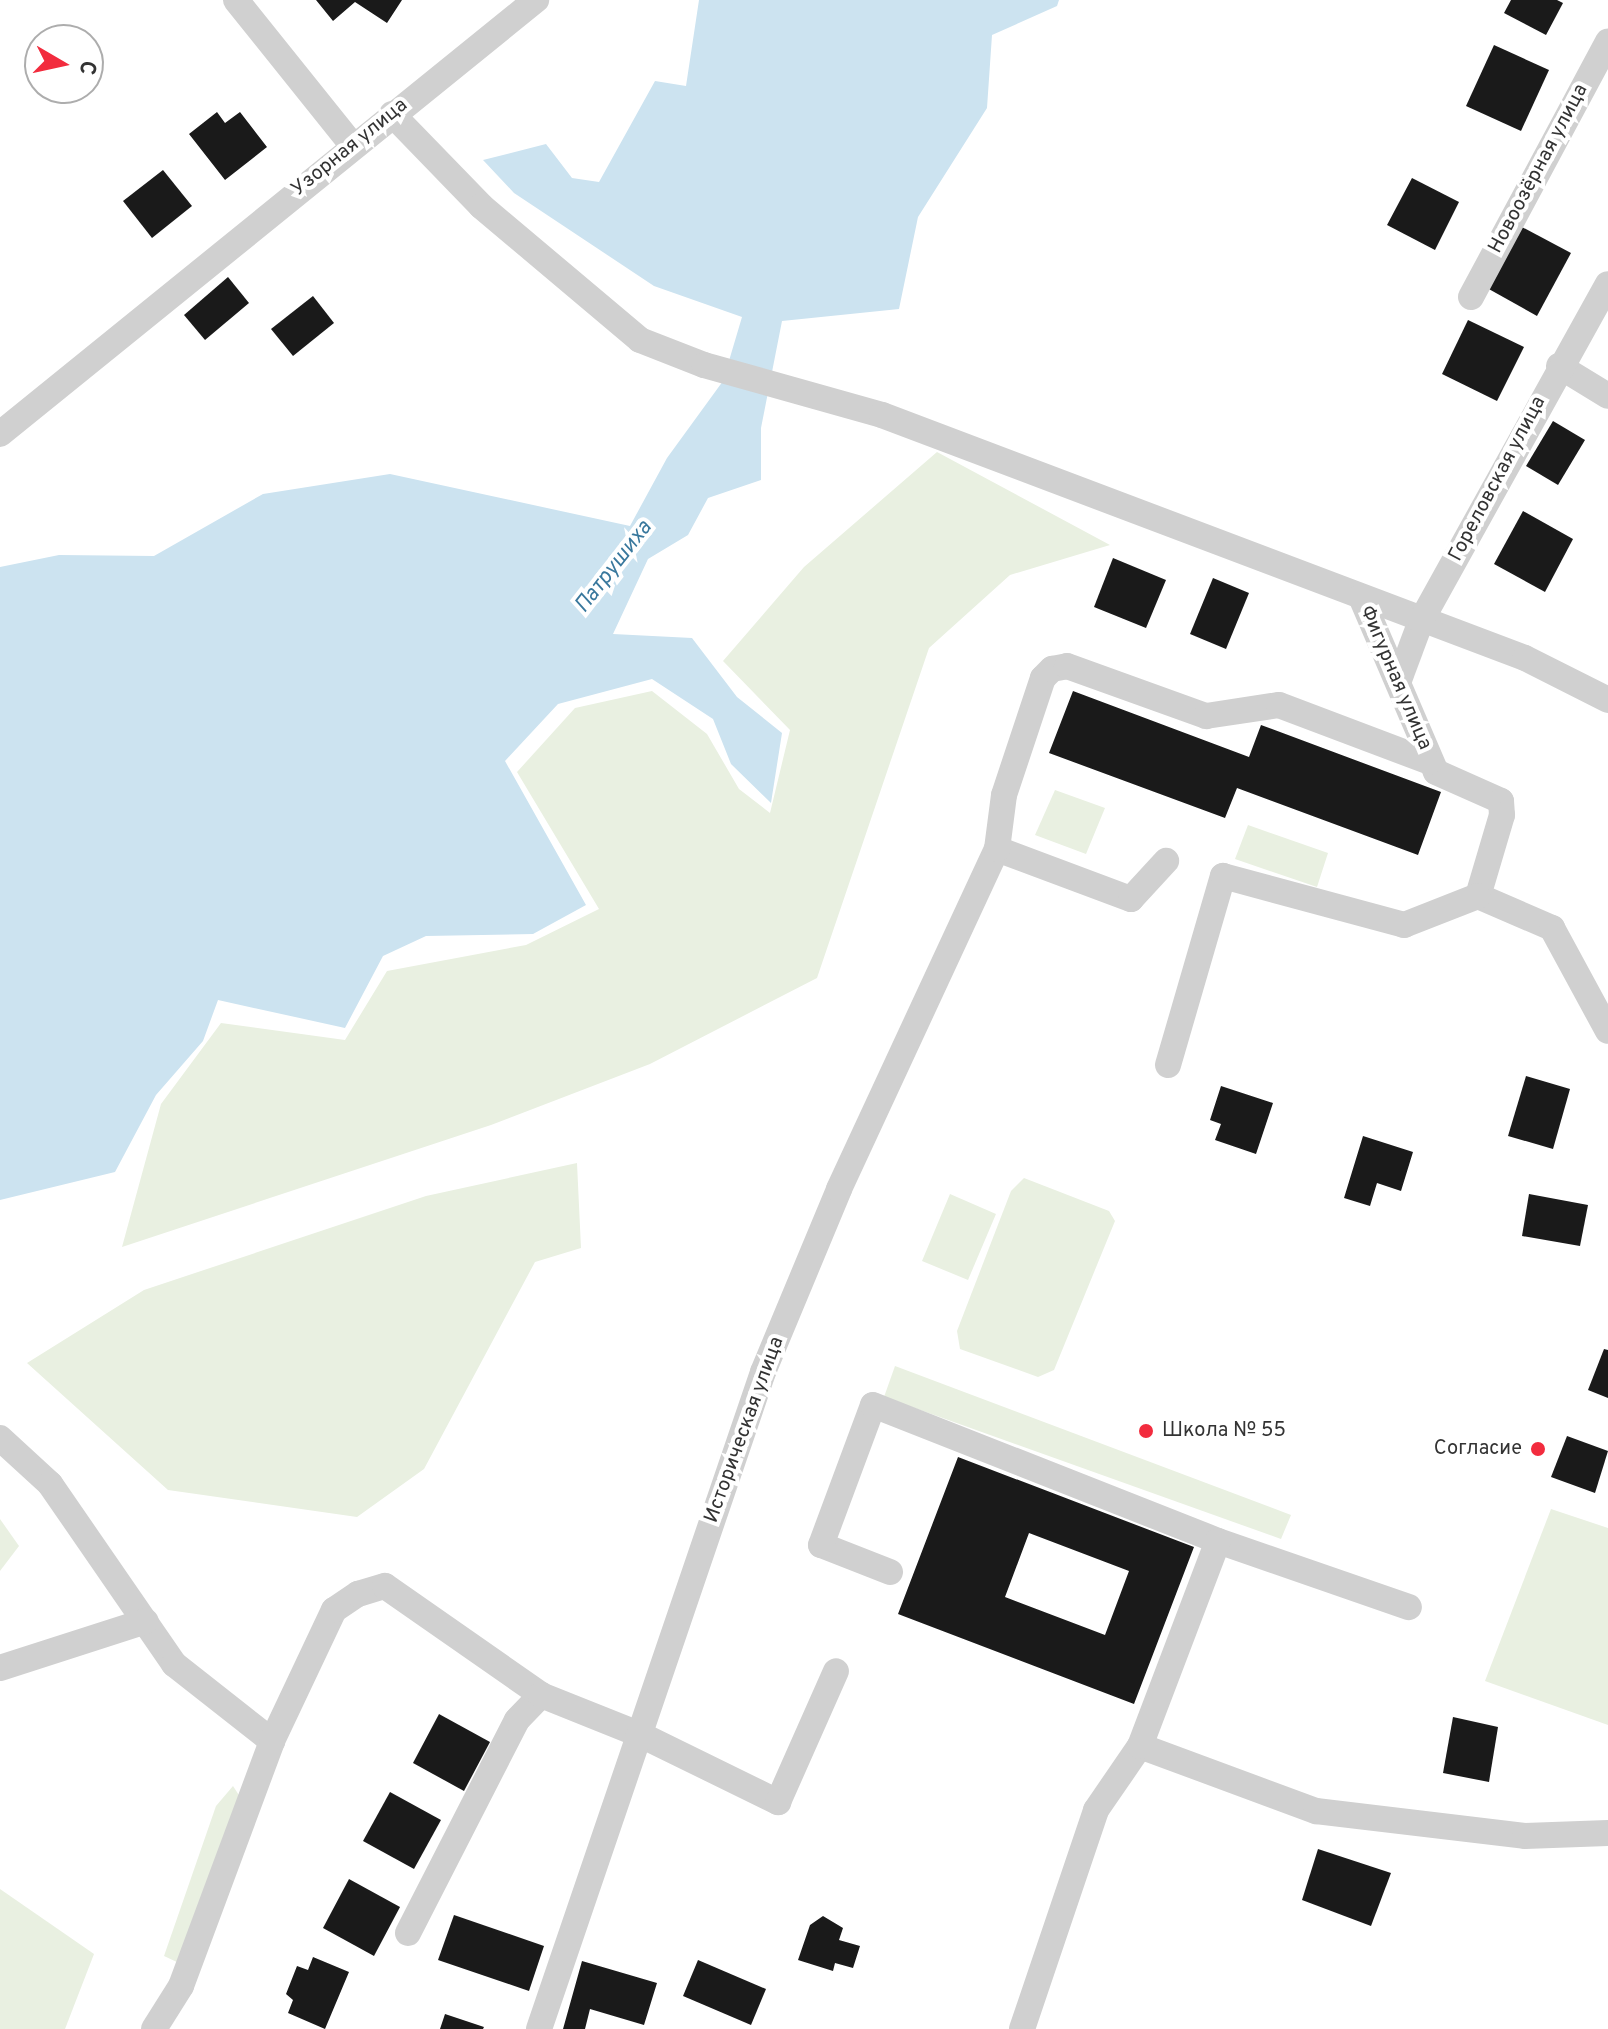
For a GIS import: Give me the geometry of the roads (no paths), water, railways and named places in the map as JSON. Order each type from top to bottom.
[{"type":"street","points":[[236,0],[352,145]]},
{"type":"street","name":"Узорная улица","points":[[0,434],[352,145],[536,0]]},
{"type":"street","name":"Новоозёрная улица","points":[[1471,297],[1608,41]]},
{"type":"street","points":[[392,114],[481,206],[640,340],[704,365],[882,415],[1525,658],[1608,700]]},
{"type":"street","name":"Гореловская улица","points":[[1399,680],[1421,621],[1559,366],[1608,284]]},
{"type":"street","points":[[1559,366],[1608,396]]},
{"type":"street","name":"Фигурная улица","points":[[1361,597],[1436,772],[1501,801],[1502,815],[1478,896]]},
{"type":"street","name":"Историческая улица","points":[[539,2029],[763,1372],[839,1189],[997,849],[1004,795],[1043,678],[1052,669],[1067,666],[1206,716],[1279,705],[1430,762]]},
{"type":"street","points":[[997,849],[1131,899],[1166,861]]},
{"type":"street","points":[[1168,1065],[1223,876],[1404,925],[1478,896],[1552,928],[1608,1031]]},
{"type":"street","points":[[890,1572],[821,1545],[873,1405],[1218,1541],[1409,1607]]},
{"type":"street","points":[[0,1438],[50,1484],[174,1664],[272,1741]]},
{"type":"street","points":[[1022,2029],[1096,1810],[1140,1746],[1218,1541]]},
{"type":"street","points":[[154,2029],[181,1986],[272,1741],[334,1610],[358,1594],[385,1586],[541,1695],[641,1735],[778,1802],[836,1671]]},
{"type":"street","points":[[0,1668],[146,1621]]},
{"type":"street","points":[[408,1933],[517,1720],[541,1695]]},
{"type":"street","points":[[1140,1746],[1316,1811],[1525,1836],[1608,1833]]},
{"type":"water","name":"Патрушиха","points":[[699,0],[1059,0],[1057,6],[992,35],[987,108],[918,217],[899,309],[782,321],[761,428],[761,480],[708,498],[688,535],[648,559],[613,634],[692,638],[737,697],[782,733],[771,803],[731,764],[713,719],[652,679],[558,704],[505,761],[586,905],[533,934],[426,936],[383,956],[345,1028],[218,1000],[203,1041],[156,1095],[115,1172],[0,1200],[0,567],[59,555],[154,556],[263,494],[390,474],[630,526],[667,458],[723,381],[742,317],[654,286],[514,193],[483,160],[546,144],[572,178],[599,182],[655,81],[686,86]]},
{"type":"place","name":"Школа № 55","points":[[1146,1431]]},
{"type":"place","name":"Согласие","points":[[1538,1449]]}]
